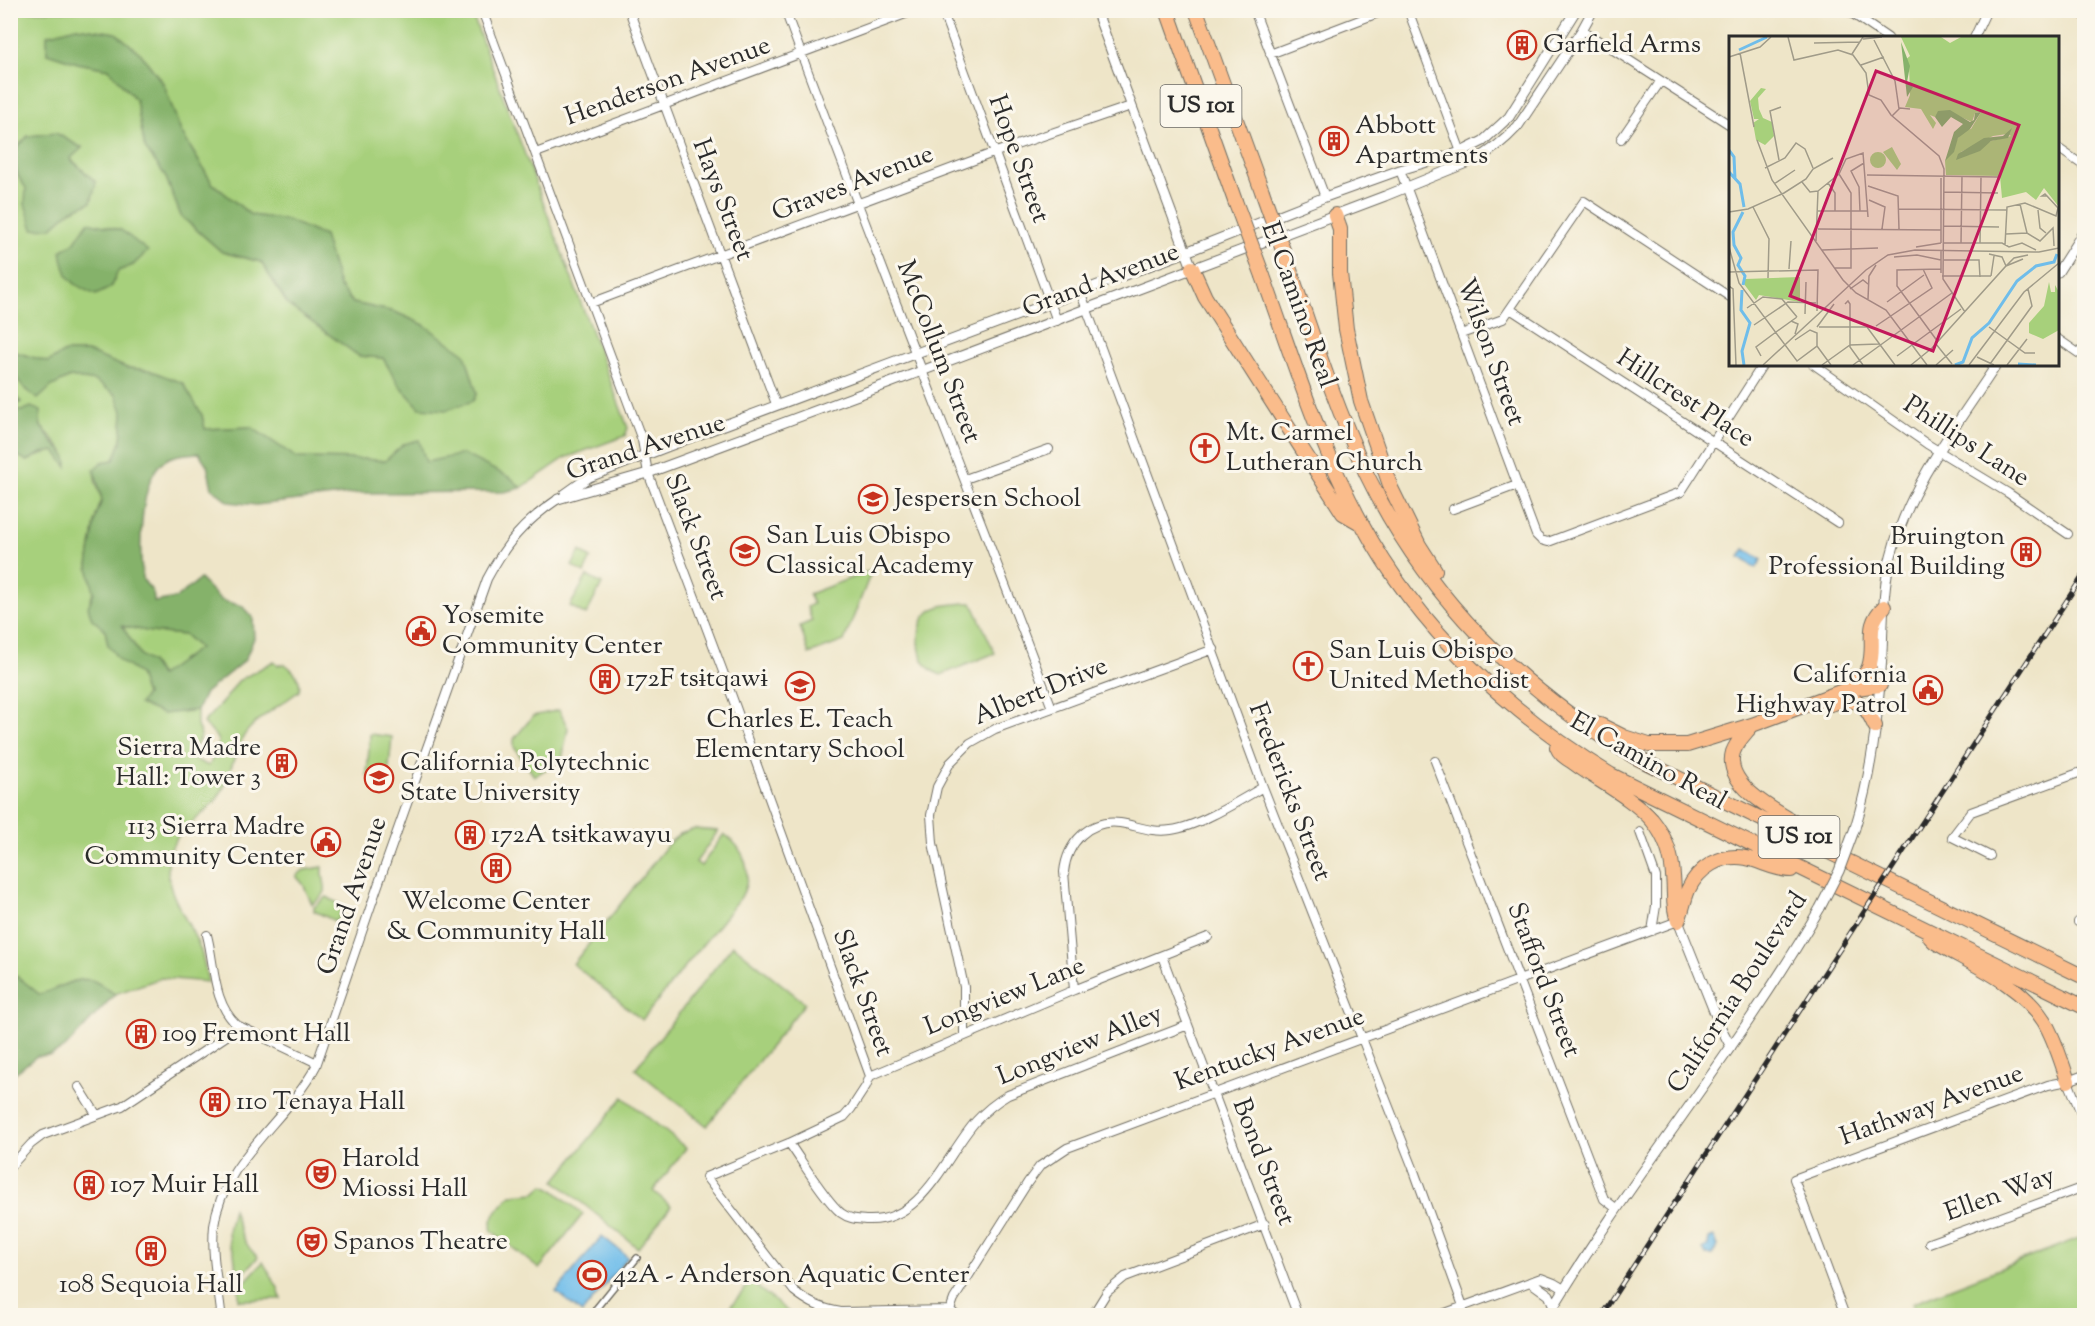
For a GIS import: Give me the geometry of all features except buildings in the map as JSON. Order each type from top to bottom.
[{"type":"highway","name":"El Camino Real","points":[[1167,10],[1327,449],[1362,524],[1388,566],[1445,639],[1485,681],[1552,737],[1620,780],[2085,1007]]},
{"type":"highway","name":"El Camino Real","points":[[1196,10],[1340,410],[1368,475],[1401,536],[1453,607],[1484,642],[1516,672],[1577,721],[1635,757],[2085,977]]},
{"type":"highway","points":[[1335,215],[1340,229],[1340,273],[1346,329],[1358,390],[1369,429],[1400,507],[1430,564],[1443,581],[1453,607]]},
{"type":"highway","points":[[1192,268],[1205,297],[1343,513],[1362,524]]},
{"type":"highway","points":[[1848,689],[1868,669],[1871,658],[1872,626],[1875,616],[1884,607]]},
{"type":"highway","points":[[1577,721],[1600,724],[1636,742],[1664,747],[1698,743],[1848,689],[1880,685]]},
{"type":"highway","points":[[1772,718],[1788,720],[1842,700],[1852,699],[1864,707],[1875,726]]},
{"type":"highway","points":[[1752,725],[1736,744],[1732,759],[1734,771],[1741,783],[1756,798],[1825,841],[1847,861]]},
{"type":"highway","points":[[1552,737],[1559,752],[1642,810],[1658,829],[1669,852],[1674,876],[1674,909],[1678,921]]},
{"type":"highway","points":[[1678,921],[1694,880],[1705,867],[1716,861],[1744,857],[1786,870],[1801,869]]},
{"type":"highway","points":[[1918,924],[1935,942],[2017,992],[2031,1004],[2048,1029],[2068,1081]]},
{"type":"highway","points":[[2024,947],[2085,966]]},
{"type":"street","name":"Hays Street","points":[[629,10],[776,404]]},
{"type":"street","name":"McCollum Street","points":[[785,10],[857,205],[916,352],[1052,708]]},
{"type":"street","name":"Henderson Avenue","points":[[536,153],[916,10]]},
{"type":"street","name":"Hope Street","points":[[942,10],[1057,321]]},
{"type":"street","points":[[1096,10],[1192,268]]},
{"type":"street","points":[[1254,10],[1324,197],[1335,215]]},
{"type":"street","points":[[1270,54],[1386,10]]},
{"type":"street","points":[[1408,10],[1461,152]]},
{"type":"street","name":"Grand Avenue","points":[[219,1314],[213,1248],[214,1228],[222,1195],[232,1175],[304,1086],[317,1063],[487,579],[501,553],[517,532],[538,512],[589,477],[776,404],[1186,252],[1324,197],[1400,170],[1461,152],[1484,141],[1509,117],[1576,10]]},
{"type":"street","name":"Grand Avenue","points":[[558,499],[648,473],[1087,310],[1476,159],[1505,140],[1518,126],[1593,10]]},
{"type":"street","points":[[1847,10],[1885,36]]},
{"type":"street","points":[[1975,36],[1987,10]]},
{"type":"street","points":[[2077,10],[2085,15]]},
{"type":"street","name":"Slack Street","points":[[483,13],[642,440],[648,473],[750,743],[870,1076]]},
{"type":"street","points":[[1568,22],[1729,124]]},
{"type":"street","points":[[1621,139],[1660,82]]},
{"type":"street","name":"Graves Avenue","points":[[591,303],[993,153],[1131,105]]},
{"type":"street","points":[[2059,149],[2085,166]]},
{"type":"street","name":"Wilson Street","points":[[1400,170],[1536,535],[1541,540],[1548,542],[1681,492],[1714,442]]},
{"type":"street","points":[[1461,334],[1503,319],[1584,201],[1729,296]]},
{"type":"street","points":[[2059,270],[2085,231]]},
{"type":"street","name":"Fredericks Street","points":[[1080,291],[1263,787],[1413,1168],[1463,1306]]},
{"type":"street","name":"Hillcrest Place","points":[[1510,309],[1838,523]]},
{"type":"street","points":[[2059,340],[2085,357]]},
{"type":"street","points":[[1714,442],[1762,366]]},
{"type":"street","name":"Phillips Lane","points":[[1816,366],[1927,444],[2068,534]]},
{"type":"street","name":"California Boulevard","points":[[1548,1316],[1617,1209],[1731,1047],[1794,951],[1839,871],[1855,828],[1869,777],[1880,685],[1889,562],[1897,535],[1920,482],[1995,366]]},
{"type":"street","points":[[965,479],[1049,449]]},
{"type":"street","points":[[1453,509],[1517,485]]},
{"type":"street","name":"Albert Drive","points":[[964,1036],[964,987],[933,843],[931,815],[937,787],[950,763],[970,743],[995,729],[1214,650]]},
{"type":"street","name":"Stafford Street","points":[[1435,761],[1604,1199],[1617,1209]]},
{"type":"street","points":[[1990,856],[1952,837],[1971,812],[2085,771]]},
{"type":"street","points":[[1074,990],[1064,872],[1068,851],[1074,843],[1090,829],[1107,823],[1158,831],[1184,827],[1263,787]]},
{"type":"street","points":[[1640,832],[1656,877],[1656,906],[1652,931]]},
{"type":"street","points":[[1678,921],[1720,1026],[1731,1047]]},
{"type":"street","name":"Kentucky Avenue","points":[[950,1310],[954,1299],[1028,1182],[1040,1166],[1067,1148],[1678,921]]},
{"type":"street","points":[[207,934],[219,999],[224,1010],[237,1025],[317,1063]]},
{"type":"street","name":"Longview Lane","points":[[870,1076],[1074,990],[1208,938]]},
{"type":"street","name":"Bond Street","points":[[1161,957],[1298,1316]]},
{"type":"street","points":[[10,1167],[31,1144],[43,1135],[122,1106],[231,1033],[237,1025]]},
{"type":"street","name":"Longview Alley","points":[[789,1143],[839,1211],[854,1219],[880,1221],[887,1219],[919,1199],[976,1121],[996,1102],[1008,1095],[1188,1025]]},
{"type":"street","name":"Hathway Avenue","points":[[1845,1316],[1794,1179],[2048,1085],[2068,1081],[2085,1074]]},
{"type":"street","points":[[870,1076],[866,1086],[844,1117],[789,1143],[706,1177],[794,1291],[807,1302],[827,1310],[841,1312],[950,1310],[957,1316]]},
{"type":"street","points":[[2068,1081],[2085,1121]]},
{"type":"street","points":[[79,1088],[96,1114]]},
{"type":"street","name":"Ellen Way","points":[[1929,1243],[2085,1187]]},
{"type":"street","points":[[1092,1316],[1107,1292],[1125,1277],[1264,1224]]},
{"type":"street","points":[[590,1316],[637,1258]]},
{"type":"street","points":[[1437,1316],[1541,1278],[1564,1289]]},
{"type":"street","points":[[1531,1282],[1549,1295],[1554,1306]]},
{"type":"green space","points":[[11,11],[471,11],[628,428],[625,436],[565,458],[521,488],[511,478],[426,462],[404,444],[385,461],[297,458],[251,427],[205,429],[202,415],[149,370],[127,368],[88,352],[65,352],[48,362],[12,351],[52,386],[70,377],[95,381],[117,395],[123,414],[121,442],[114,460],[102,462],[95,480],[102,500],[96,516],[88,566],[94,592],[90,600],[105,630],[108,645],[119,660],[139,674],[146,695],[140,704],[163,714],[197,710],[197,726],[201,735],[191,758],[209,766],[218,742],[214,734],[203,723],[238,681],[274,661],[277,665],[285,664],[298,679],[299,691],[262,717],[245,734],[221,793],[178,836],[169,855],[169,877],[174,898],[201,950],[208,982],[161,978],[115,994],[90,980],[77,980],[39,994],[17,977],[11,983],[11,452],[28,461],[50,452],[65,453],[41,427],[40,420],[12,408],[13,394],[10,395],[10,159],[19,178],[27,188],[25,204],[51,228],[70,211],[91,202],[96,182],[70,158],[82,147],[28,136],[11,154]],"holes":[[[76,27],[116,33],[141,54],[164,84],[181,132],[212,183],[251,215],[287,220],[324,236],[339,286],[353,303],[395,312],[424,325],[399,385],[383,358],[359,356],[288,305],[261,262],[222,252],[181,216],[165,175],[145,148],[136,100],[109,69],[78,63],[47,53]],[[74,243],[133,265],[118,271],[110,288],[61,251]]]},
{"type":"green space","points":[[76,27],[116,33],[141,54],[164,85],[181,132],[212,183],[251,215],[287,220],[324,236],[339,286],[353,303],[395,312],[424,325],[465,354],[477,393],[473,401],[446,410],[420,408],[399,385],[383,358],[359,356],[288,305],[261,262],[222,252],[181,216],[165,175],[145,148],[136,100],[109,69],[78,63],[47,53],[47,35]]},
{"type":"green space","points":[[56,133],[82,148],[70,159],[96,182],[91,202],[70,211],[51,228],[33,229],[25,204],[26,188],[19,178],[11,154],[28,136]]},
{"type":"green space","points":[[88,222],[121,230],[148,251],[133,265],[118,271],[110,288],[96,295],[75,284],[67,275],[61,251],[74,243]]},
{"type":"green space","points":[[12,351],[48,362],[65,352],[88,352],[127,368],[149,370],[183,383],[202,415],[205,429],[251,427],[297,458],[385,461],[404,444],[419,440],[426,462],[463,454],[511,478],[521,488],[504,492],[360,493],[256,505],[229,502],[212,488],[207,465],[199,453],[167,459],[155,471],[149,484],[141,534],[143,578],[154,595],[154,602],[176,598],[200,579],[221,600],[242,606],[253,618],[254,638],[245,660],[205,693],[197,710],[163,714],[139,704],[146,695],[139,674],[119,660],[108,645],[105,630],[92,619],[88,607],[94,592],[88,566],[96,516],[102,500],[94,469],[102,462],[114,460],[121,442],[123,414],[116,395],[95,381],[70,377],[52,386],[38,399],[17,379]],"holes":[[[122,626],[151,632],[185,635],[199,648],[160,676],[151,662],[141,656]]]},
{"type":"green space","points":[[13,393],[21,402],[12,409],[22,411],[31,407],[41,411],[41,427],[63,453],[67,467],[55,451],[42,453],[27,461],[11,452],[10,395]]},
{"type":"green space","points":[[580,551],[591,558],[584,573],[572,566]]},
{"type":"green space","points":[[872,570],[844,641],[809,654],[800,626],[812,621],[807,607],[813,604],[809,594]]},
{"type":"green space","points":[[587,576],[602,584],[586,615],[570,606]]},
{"type":"green space","points":[[972,603],[995,653],[941,675],[930,669],[922,656],[919,640],[921,624],[924,617],[937,607]]},
{"type":"green space","points":[[121,625],[151,632],[185,635],[199,648],[160,676],[151,662],[141,656]]},
{"type":"green space","points":[[559,710],[568,728],[562,760],[534,776],[514,747],[514,739],[533,716]]},
{"type":"green space","points":[[370,734],[392,737],[388,777],[367,775]]},
{"type":"green space","points":[[695,829],[718,831],[696,862],[701,866],[724,834],[742,854],[747,871],[745,888],[741,897],[642,1020],[573,964],[669,843],[680,834]]},
{"type":"green space","points":[[323,867],[325,891],[312,904],[303,884],[296,876],[304,870]]},
{"type":"green space","points":[[327,897],[343,906],[337,922],[314,911],[314,907]]},
{"type":"green space","points":[[733,945],[805,1003],[707,1126],[635,1069]]},
{"type":"green space","points":[[17,976],[39,994],[71,982],[90,980],[115,994],[65,1048],[51,1055],[37,1056],[11,1076],[11,983]]},
{"type":"green space","points":[[623,1097],[686,1148],[653,1191],[671,1206],[638,1248],[555,1181]]},
{"type":"green space","points":[[544,1185],[583,1214],[539,1269],[492,1231],[491,1226],[497,1212],[511,1195],[535,1193]]},
{"type":"green space","points":[[233,1209],[245,1241],[258,1257],[237,1281],[234,1253],[229,1244],[228,1231]]},
{"type":"green space","points":[[2084,1236],[2084,1315],[1917,1315],[1912,1303]]},
{"type":"green space","points":[[263,1262],[278,1288],[281,1299],[239,1300],[239,1288]]},
{"type":"green space","points":[[751,1282],[792,1315],[739,1315],[729,1308]]},
{"type":"water","points":[[1745,549],[1762,560],[1756,568],[1740,557]]},
{"type":"water","name":"42A - Anderson Aquatic Center","points":[[602,1236],[628,1257],[582,1313],[556,1292]]},
{"type":"water","points":[[1714,1237],[1718,1246],[1712,1255],[1706,1255],[1703,1249],[1708,1245],[1709,1239]]},
{"type":"railway","points":[[1601,1316],[2084,574]]},
{"type":"place","name":"Garfield Arms","points":[[1522,45]]},
{"type":"place","name":"Abbott Apartments","points":[[1334,141]]},
{"type":"place","name":"Mt. Carmel Lutheran Church","points":[[1205,448]]},
{"type":"place","name":"Jespersen School","points":[[873,499]]},
{"type":"place","name":"San Luis Obispo Classical Academy","points":[[745,551]]},
{"type":"place","name":"Bruington Professional Building","points":[[2026,552]]},
{"type":"place","name":"Yosemite Community Center","points":[[421,631]]},
{"type":"place","name":"San Luis Obispo United Methodist","points":[[1308,666]]},
{"type":"place","name":"172F tsɨtqawɨ","points":[[605,679]]},
{"type":"place","name":"Charles E. Teach Elementary School","points":[[800,686]]},
{"type":"place","name":"California Highway Patrol","points":[[1928,690]]},
{"type":"place","name":"Sierra Madre Hall: Tower 3","points":[[282,763]]},
{"type":"place","name":"California Polytechnic State University","points":[[379,778]]},
{"type":"place","name":"172A tsɨtkawayu","points":[[470,835]]},
{"type":"place","name":"113 Sierra Madre Community Center","points":[[326,842]]},
{"type":"place","name":"Welcome Center & Community Hall","points":[[496,868]]},
{"type":"place","name":"109 Fremont Hall","points":[[141,1034]]},
{"type":"place","name":"110 Tenaya Hall","points":[[215,1102]]},
{"type":"place","name":"Harold Miossi Hall","points":[[321,1174]]},
{"type":"place","name":"107 Muir Hall","points":[[89,1185]]},
{"type":"place","name":"Spanos Theatre","points":[[312,1242]]},
{"type":"place","name":"108 Sequoia Hall","points":[[151,1251]]},
{"type":"place","name":"42A - Anderson Aquatic Center","points":[[592,1275]]}]
